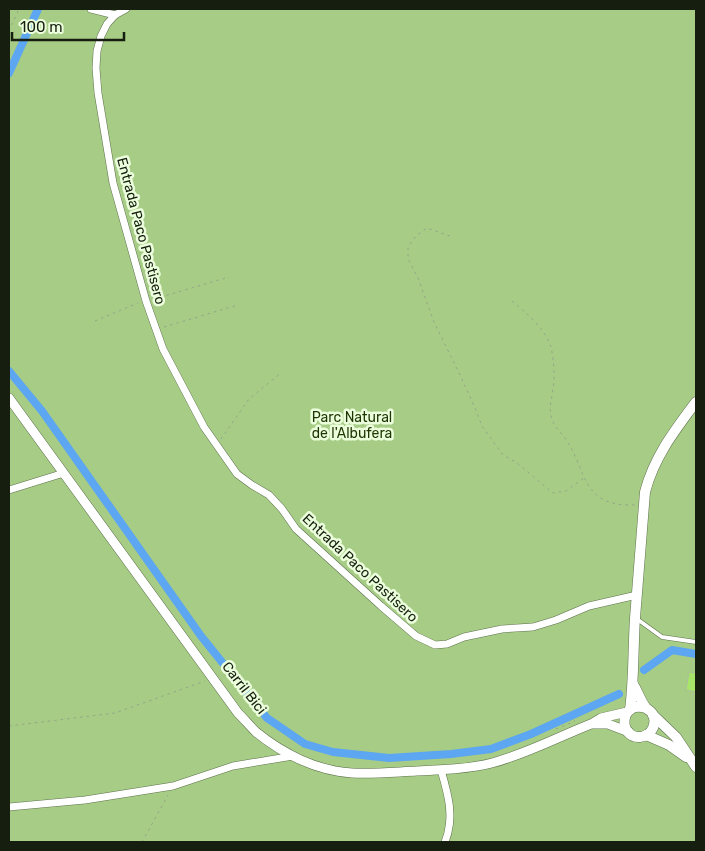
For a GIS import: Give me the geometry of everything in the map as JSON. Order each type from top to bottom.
[{"type":"main road","points":[[695,765],[669,745],[646,735],[636,736],[629,732],[624,722],[629,711],[633,684],[632,666],[635,618],[647,484],[654,463],[672,434],[696,402]]},
{"type":"main road","points":[[633,684],[655,721],[654,727],[646,735]]},
{"type":"main road","points":[[629,711],[638,706],[650,711],[676,737],[695,765]]},
{"type":"street","points":[[91,9],[115,15],[126,9]]},
{"type":"street","name":"Entrada Paco Pastisero","points":[[115,15],[107,24],[101,36],[97,51],[96,68],[98,93],[113,183],[145,300],[163,349],[204,427],[237,474],[269,495],[282,508],[296,529],[380,606],[416,636],[435,645],[447,644],[464,637],[502,629],[533,626],[556,620],[588,606],[637,595]]},
{"type":"street","points":[[9,398],[238,713],[255,731],[292,756],[330,769],[351,773],[440,770],[467,767],[492,763],[524,752],[602,718],[629,711]]},
{"type":"street","points":[[9,490],[64,473]]},
{"type":"street","points":[[587,725],[608,724],[629,732]]},
{"type":"street","points":[[9,807],[85,800],[173,786],[233,766],[292,756]]},
{"type":"street","points":[[440,770],[450,806],[450,820],[445,842]]},
{"type":"lane","points":[[635,618],[662,636],[696,642]]},
{"type":"path","points":[[9,31],[19,9]]},
{"type":"path","points":[[450,236],[427,228],[416,236],[408,247],[408,258],[418,278],[434,322],[482,426],[502,454],[517,463],[553,493],[566,491],[584,478]]},
{"type":"path","points":[[95,321],[145,300],[229,277]]},
{"type":"path","points":[[512,301],[536,322],[551,348],[554,374],[550,406],[551,418],[567,441],[587,485],[597,496],[616,504],[644,506]]},
{"type":"path","points":[[156,330],[238,305]]},
{"type":"path","points":[[217,446],[250,399],[281,374]]},
{"type":"path","points":[[9,726],[115,713],[213,679]]},
{"type":"path","points":[[557,729],[575,721],[587,725]]},
{"type":"path","points":[[142,842],[173,786]]},
{"type":"green space","name":"Parc Natural de l'Albufera","points":[[9,9],[696,9],[696,842],[9,842]]},
{"type":"building","points":[[689,672],[696,673],[696,692],[686,690]]},
{"type":"waterway","points":[[9,73],[38,9]]},
{"type":"waterway","points":[[9,371],[42,411],[201,636],[267,718],[305,744],[333,752],[389,758],[491,749],[531,734],[619,694]]},
{"type":"waterway","points":[[644,670],[672,650],[696,654]]}]
